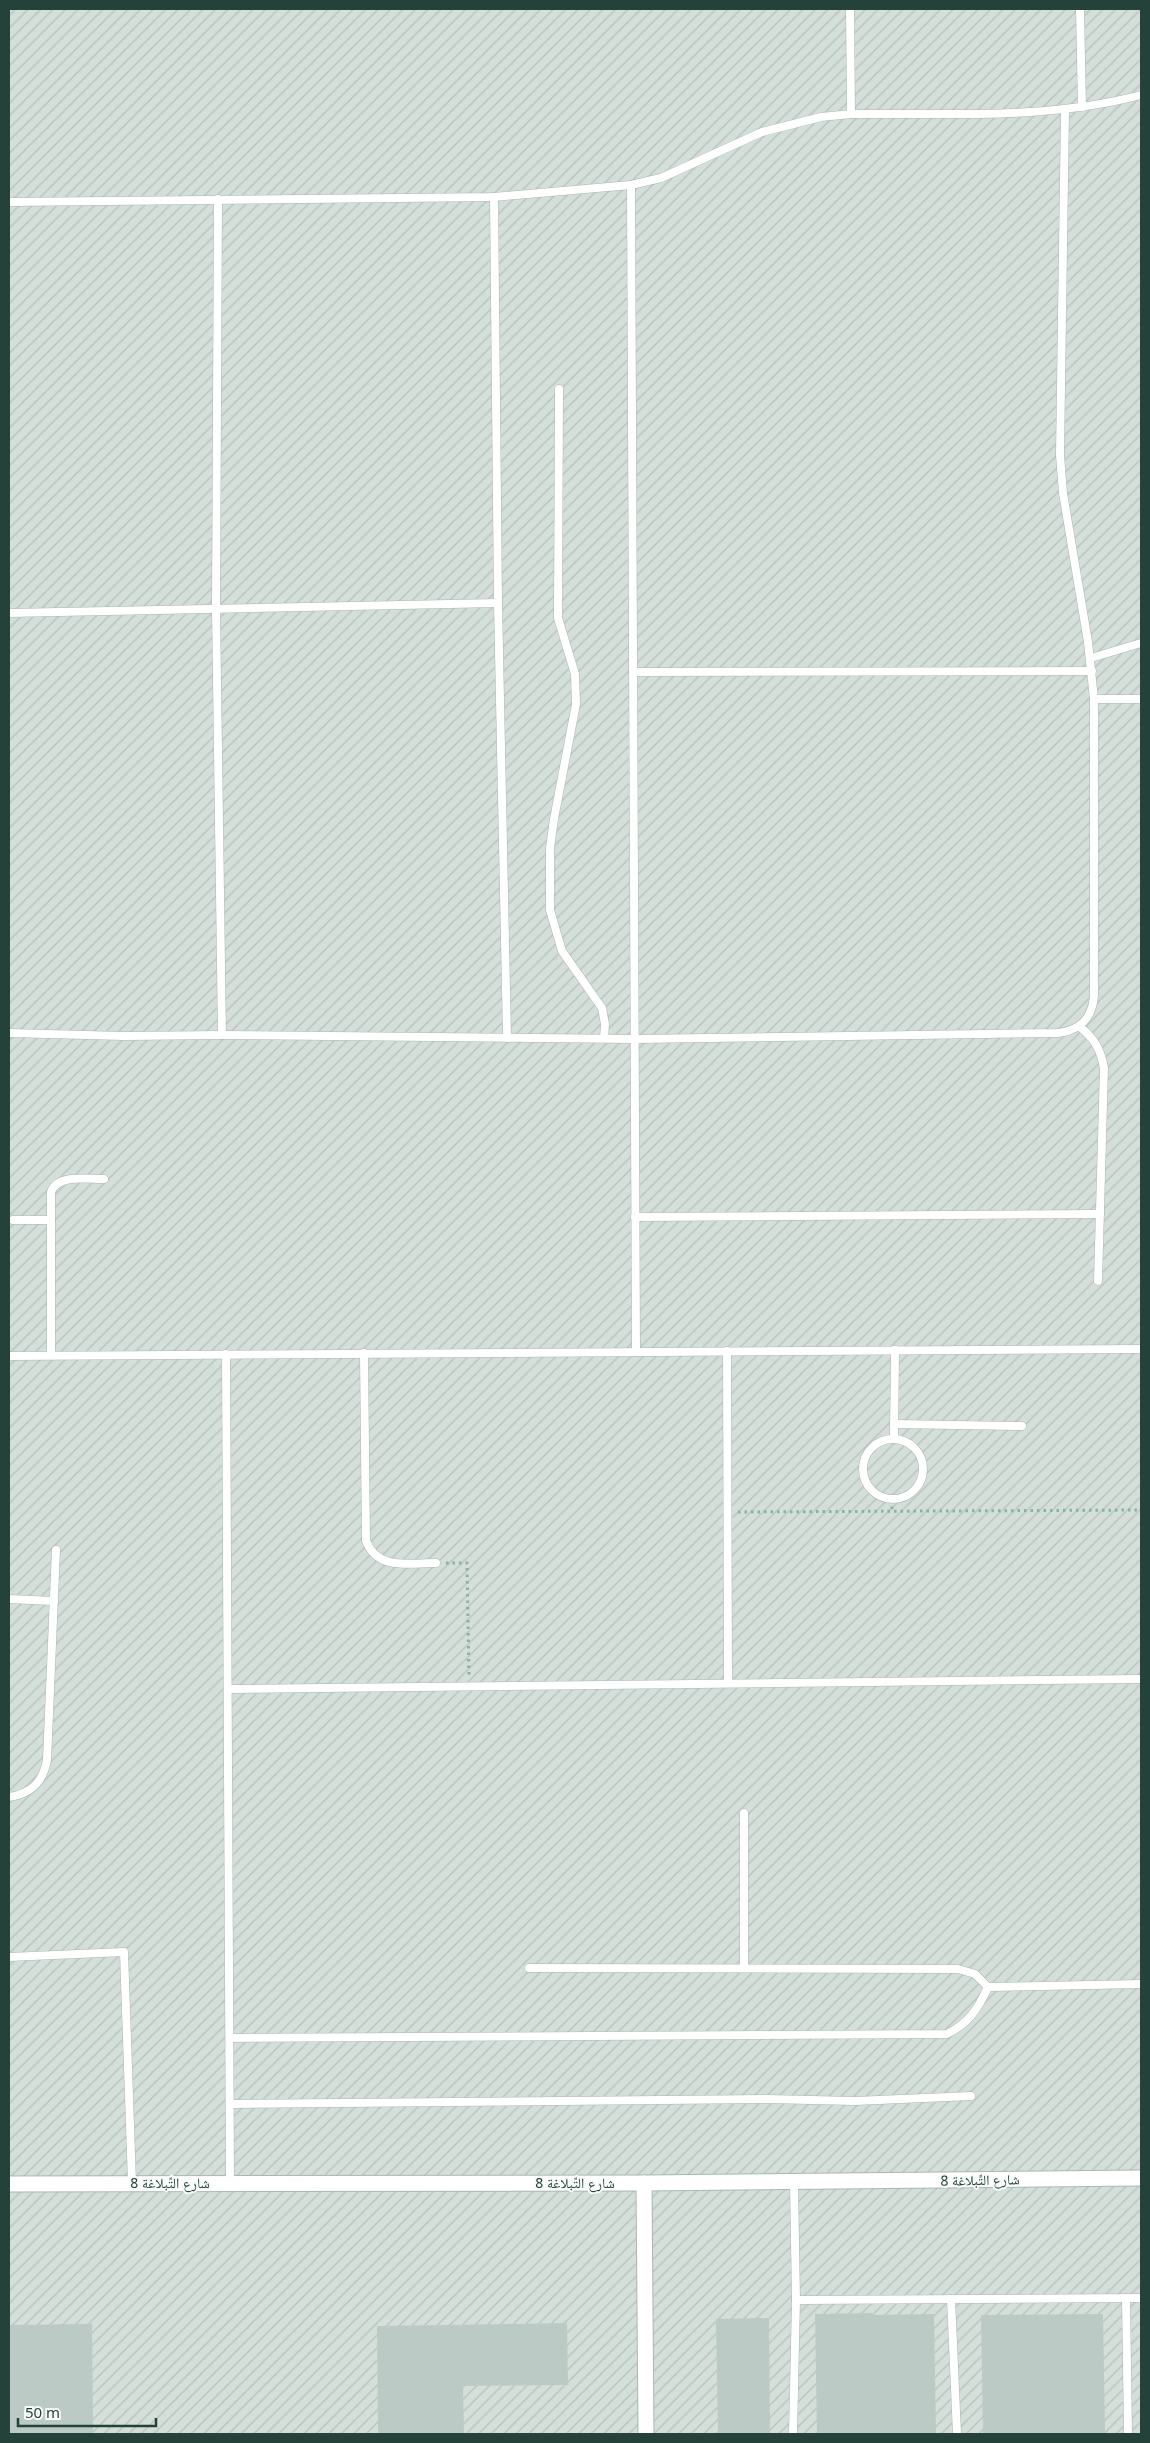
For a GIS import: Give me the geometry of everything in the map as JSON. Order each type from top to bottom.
[{"type":"street","name":"شارع التِّبلاغة 8","points":[[9,2184],[644,2183],[1141,2178]]},
{"type":"street","points":[[644,2183],[646,2434]]},
{"type":"lane","points":[[850,9],[851,114]]},
{"type":"lane","points":[[1080,9],[1082,107]]},
{"type":"lane","points":[[9,202],[494,197],[631,185],[668,175],[762,132],[821,117],[851,114],[1065,110],[1141,95]]},
{"type":"lane","points":[[9,1033],[124,1036],[222,1035],[634,1039],[1058,1033],[1069,1032],[1080,1026],[1088,1018],[1093,1008],[1094,996],[1094,699],[1091,658],[1063,493],[1060,455],[1065,110]]},
{"type":"lane","points":[[631,185],[636,1352]]},
{"type":"lane","points":[[494,197],[498,603],[507,1038]]},
{"type":"lane","points":[[218,199],[216,609],[222,1035]]},
{"type":"lane","points":[[559,389],[558,618],[571,659],[576,689],[576,704],[554,819],[549,896],[552,924],[562,951],[602,1008],[605,1024],[604,1038]]},
{"type":"lane","points":[[9,613],[498,603]]},
{"type":"lane","points":[[1091,658],[1141,644]]},
{"type":"lane","points":[[633,672],[1092,671]]},
{"type":"lane","points":[[1094,699],[1141,699]]},
{"type":"lane","points":[[1080,1026],[1099,1049],[1104,1068],[1098,1281]]},
{"type":"lane","points":[[51,1355],[51,1192],[55,1184],[64,1180],[104,1179]]},
{"type":"lane","points":[[635,1217],[1100,1214]]},
{"type":"lane","points":[[13,1220],[51,1220]]},
{"type":"lane","points":[[9,1356],[1141,1349]]},
{"type":"lane","points":[[894,1438],[895,1350]]},
{"type":"lane","points":[[727,1351],[728,1683]]},
{"type":"lane","points":[[226,1354],[230,2183]]},
{"type":"lane","points":[[364,1354],[366,1541],[371,1553],[381,1560],[390,1562],[436,1563]]},
{"type":"lane","points":[[894,1424],[1022,1426]]},
{"type":"lane","points":[[894,1438],[907,1442],[918,1451],[923,1463],[923,1477],[916,1489],[906,1497],[892,1500],[879,1496],[869,1488],[863,1475],[864,1461],[870,1449],[881,1441],[894,1438]]},
{"type":"lane","points":[[9,1797],[21,1795],[31,1790],[40,1782],[45,1772],[56,1550]]},
{"type":"lane","points":[[9,1600],[54,1600]]},
{"type":"lane","points":[[228,1690],[1141,1679]]},
{"type":"lane","points":[[744,1813],[744,1968]]},
{"type":"lane","points":[[9,1956],[124,1952],[132,2183]]},
{"type":"lane","points":[[529,1968],[958,1969],[975,1974],[988,1987],[1141,1984]]},
{"type":"lane","points":[[230,2038],[947,2034],[962,2027],[979,2006],[988,1987]]},
{"type":"lane","points":[[230,2104],[766,2099],[855,2101],[971,2096]]},
{"type":"lane","points":[[793,2434],[796,2300],[794,2182]]},
{"type":"lane","points":[[1126,2298],[1128,2434]]},
{"type":"lane","points":[[796,2300],[1141,2298]]},
{"type":"lane","points":[[952,2299],[957,2434]]},
{"type":"path","points":[[892,1500],[892,1511]]},
{"type":"path","points":[[728,1512],[1141,1510]]},
{"type":"path","points":[[436,1563],[467,1563],[469,1686]]},
{"type":"shaded area","points":[[9,9],[1141,9],[1141,2434],[9,2434]]},
{"type":"building","points":[[872,2313],[872,2315],[934,2314],[936,2434],[817,2434],[815,2314]]},
{"type":"building","points":[[1103,2314],[1105,2434],[983,2434],[981,2315]]},
{"type":"building","points":[[769,2318],[770,2434],[718,2434],[716,2319]]},
{"type":"building","points":[[567,2323],[568,2385],[463,2386],[464,2434],[378,2434],[377,2326]]},
{"type":"building","points":[[92,2324],[93,2434],[9,2434],[9,2325]]}]
